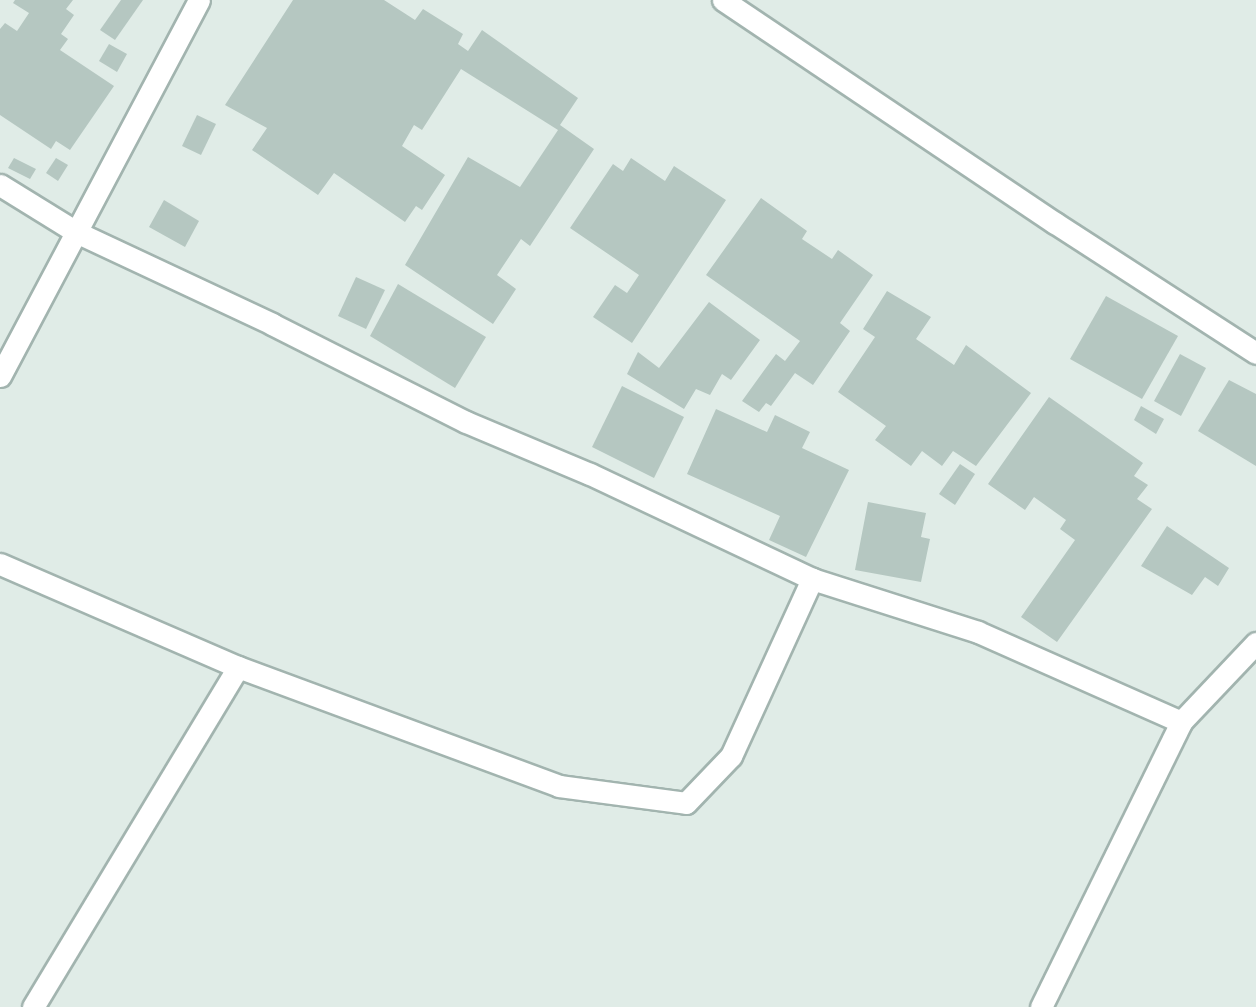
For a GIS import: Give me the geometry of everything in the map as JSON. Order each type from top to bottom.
[{"type":"street","points":[[0,376],[199,0]]},
{"type":"street","points":[[723,0],[1055,223],[1256,353]]},
{"type":"street","points":[[0,185],[76,232],[272,324],[466,422],[590,474],[811,579],[978,632],[1181,722]]},
{"type":"street","points":[[0,564],[238,667],[559,786],[686,803],[731,756],[811,579]]},
{"type":"street","points":[[1041,1007],[1181,722],[1256,643]]},
{"type":"street","points":[[33,1007],[238,667]]},
{"type":"building","points":[[15,0],[73,0],[66,9],[74,15],[61,34],[68,39],[60,50],[114,86],[70,150],[56,141],[51,149],[0,115],[0,29],[5,23],[17,31],[29,13],[13,3]]},
{"type":"building","points":[[121,0],[143,0],[115,40],[100,30]]},
{"type":"building","points":[[293,0],[384,0],[415,20],[423,9],[463,34],[458,44],[468,51],[482,30],[578,98],[560,125],[594,149],[530,246],[521,239],[497,275],[516,289],[493,324],[405,265],[468,157],[520,187],[558,130],[461,69],[422,130],[414,125],[402,146],[445,175],[422,210],[416,206],[405,222],[334,173],[318,195],[252,150],[267,128],[225,105]]},
{"type":"building","points":[[109,44],[127,54],[117,72],[99,61]]},
{"type":"building","points":[[197,115],[216,124],[201,155],[182,146]]},
{"type":"building","points":[[14,158],[36,169],[30,179],[8,168]]},
{"type":"building","points":[[56,158],[68,165],[58,181],[46,173]]},
{"type":"building","points":[[631,158],[665,181],[674,166],[726,200],[632,343],[593,317],[615,285],[627,293],[639,275],[570,228],[613,164],[623,171]]},
{"type":"building","points":[[761,198],[807,231],[802,239],[832,259],[838,250],[873,275],[840,323],[850,331],[813,385],[795,373],[771,406],[766,403],[759,412],[742,401],[776,354],[785,361],[800,341],[706,275]]},
{"type":"building","points":[[164,200],[199,221],[185,247],[149,227]]},
{"type":"building","points":[[356,277],[385,290],[366,329],[338,316]]},
{"type":"building","points":[[398,284],[486,337],[455,388],[370,336]]},
{"type":"building","points":[[887,291],[931,317],[916,339],[954,365],[966,345],[1031,393],[976,466],[953,451],[942,466],[922,451],[911,466],[875,440],[886,426],[838,392],[875,337],[863,329]]},
{"type":"building","points":[[1106,296],[1178,336],[1142,399],[1070,359]]},
{"type":"building","points":[[709,302],[760,340],[731,380],[722,374],[710,395],[696,389],[684,409],[627,374],[638,352],[659,368]]},
{"type":"building","points":[[1180,354],[1206,368],[1181,416],[1154,401]]},
{"type":"building","points":[[1229,380],[1256,394],[1256,466],[1198,431]]},
{"type":"building","points":[[622,386],[684,417],[654,478],[592,447]]},
{"type":"building","points":[[1049,397],[1143,463],[1134,476],[1148,485],[1137,499],[1152,509],[1057,642],[1021,617],[1075,540],[1060,529],[1066,520],[1034,497],[1025,510],[988,484]]},
{"type":"building","points":[[1141,406],[1164,419],[1156,434],[1134,420]]},
{"type":"building","points":[[716,409],[767,432],[775,415],[810,432],[802,448],[849,470],[806,557],[769,540],[780,516],[687,474]]},
{"type":"building","points":[[960,464],[975,474],[955,505],[939,494]]},
{"type":"building","points":[[868,502],[926,513],[921,537],[930,539],[921,582],[855,570]]},
{"type":"building","points":[[1167,526],[1229,568],[1218,586],[1205,577],[1192,595],[1141,566]]}]
